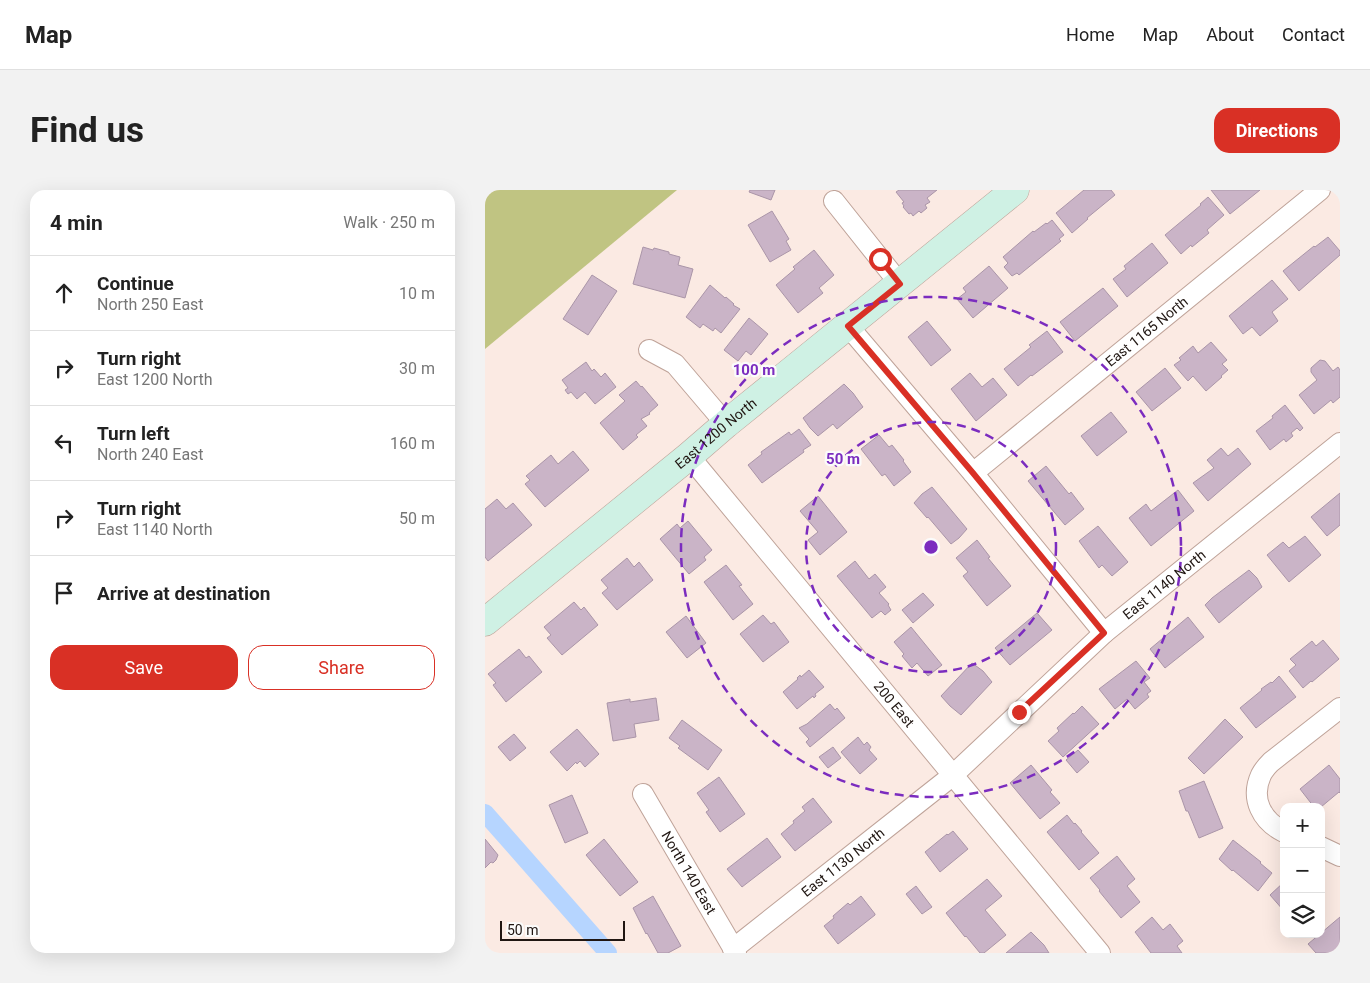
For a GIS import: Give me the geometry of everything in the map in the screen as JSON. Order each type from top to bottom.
[{"type":"street","name":"East 1200 North","points":[[485,622],[1015,190]]},
{"type":"street","name":"East 1165 North","points":[[973,473],[1320,190]]},
{"type":"street","points":[[834,201],[900,284]]},
{"type":"street","points":[[848,326],[973,473],[1104,633]]},
{"type":"street","points":[[649,350],[675,364],[727,424]]},
{"type":"street","name":"East 1140 North","points":[[953,776],[1104,633],[1340,443]]},
{"type":"street","name":"200 East","points":[[689,456],[1100,953]]},
{"type":"street","points":[[1280,830],[1265,818],[1260,808],[1257,792],[1262,774],[1271,762],[1340,708]]},
{"type":"street","name":"East 1130 North","points":[[734,951],[953,776]]},
{"type":"street","name":"North 140 East","points":[[643,794],[734,951]]},
{"type":"street","points":[[1323,848],[1340,856]]},
{"type":"green space","points":[[485,190],[677,190],[485,349]]},
{"type":"building","points":[[750,190],[775,190],[771,200],[749,192]]},
{"type":"building","points":[[899,190],[937,190],[927,198],[930,202],[925,205],[927,208],[913,216],[903,207],[902,203],[904,202],[896,192]]},
{"type":"building","points":[[1084,190],[1111,190],[1115,195],[1072,233],[1056,213]]},
{"type":"building","points":[[1211,190],[1260,190],[1230,214]]},
{"type":"building","points":[[1208,197],[1224,215],[1207,230],[1209,233],[1181,254],[1165,235]]},
{"type":"building","points":[[772,211],[789,239],[786,241],[791,250],[770,262],[748,225]]},
{"type":"building","points":[[1052,220],[1064,235],[1059,239],[1061,241],[1019,275],[1017,273],[1012,276],[1004,267],[1008,263],[1003,257],[1033,231]]},
{"type":"building","points":[[1328,237],[1340,251],[1340,255],[1299,291],[1283,271]]},
{"type":"building","points":[[1152,243],[1168,263],[1127,297],[1113,279],[1126,269],[1124,266]]},
{"type":"building","points":[[643,247],[669,252],[669,254],[680,257],[678,265],[693,269],[685,298],[633,284]]},
{"type":"building","points":[[814,250],[834,275],[819,288],[823,293],[798,313],[776,285],[795,269],[793,267]]},
{"type":"building","points":[[989,266],[1008,288],[973,318],[957,299],[966,292],[963,288]]},
{"type":"building","points":[[592,275],[617,291],[588,335],[563,319]]},
{"type":"building","points":[[1272,280],[1288,299],[1272,312],[1278,321],[1260,336],[1252,327],[1243,334],[1229,316]]},
{"type":"building","points":[[710,285],[740,309],[721,333],[715,328],[713,331],[703,324],[700,328],[686,317]]},
{"type":"building","points":[[1103,288],[1118,306],[1075,341],[1060,322]]},
{"type":"building","points":[[749,318],[768,334],[751,355],[746,351],[738,361],[724,350]]},
{"type":"building","points":[[927,321],[951,350],[931,366],[908,337]]},
{"type":"building","points":[[1047,331],[1063,352],[1018,386],[1004,369]]},
{"type":"building","points":[[1211,342],[1227,360],[1222,364],[1228,370],[1206,391],[1193,376],[1188,381],[1174,365],[1193,346],[1198,353]]},
{"type":"building","points":[[1320,360],[1325,361],[1333,371],[1338,367],[1340,370],[1340,397],[1333,403],[1331,400],[1314,414],[1299,395],[1317,380],[1311,372],[1311,368]]},
{"type":"building","points":[[586,362],[592,371],[594,369],[601,377],[605,373],[616,387],[595,404],[585,392],[577,399],[571,392],[568,394],[565,390],[568,388],[562,380]]},
{"type":"building","points":[[1165,368],[1181,388],[1152,411],[1136,392]]},
{"type":"building","points":[[970,373],[982,387],[993,378],[1007,395],[976,421],[951,389]]},
{"type":"building","points":[[636,381],[658,405],[650,414],[641,419],[647,426],[623,450],[600,423],[625,401],[619,395]]},
{"type":"building","points":[[844,384],[863,407],[837,429],[833,424],[818,436],[803,418]]},
{"type":"building","points":[[1285,405],[1303,428],[1300,431],[1297,428],[1291,433],[1293,436],[1286,442],[1284,439],[1270,450],[1256,431],[1273,418],[1272,416]]},
{"type":"building","points":[[1111,412],[1127,432],[1097,456],[1081,436]]},
{"type":"building","points":[[799,429],[811,445],[762,483],[748,465],[762,454],[761,452],[789,432],[791,435]]},
{"type":"building","points":[[879,435],[889,447],[892,445],[911,472],[894,486],[885,474],[882,476],[861,449]]},
{"type":"building","points":[[1221,448],[1228,456],[1238,448],[1251,464],[1208,501],[1193,483],[1214,468],[1207,460]]},
{"type":"building","points":[[573,451],[589,470],[545,507],[525,484],[530,480],[526,476],[551,455],[558,464]]},
{"type":"building","points":[[1046,466],[1069,494],[1071,492],[1084,509],[1065,525],[1028,481]]},
{"type":"building","points":[[932,487],[967,529],[951,544],[914,503]]},
{"type":"building","points":[[1178,490],[1194,511],[1151,546],[1129,518],[1146,504],[1151,511]]},
{"type":"building","points":[[1340,493],[1340,525],[1327,536],[1311,517]]},
{"type":"building","points":[[818,496],[847,532],[820,555],[808,540],[818,532],[800,511]]},
{"type":"building","points":[[497,499],[506,509],[513,503],[532,525],[488,561],[485,557],[485,509]]},
{"type":"building","points":[[688,521],[712,550],[704,557],[706,560],[689,574],[660,539],[677,524],[680,528]]},
{"type":"building","points":[[1098,526],[1128,562],[1112,576],[1102,565],[1099,568],[1079,541]]},
{"type":"building","points":[[1305,536],[1321,555],[1289,582],[1267,555],[1283,542],[1289,548]]},
{"type":"building","points":[[977,540],[990,557],[988,558],[1011,586],[987,606],[963,576],[968,572],[956,558]]},
{"type":"building","points":[[627,558],[634,567],[639,562],[653,580],[617,610],[602,593],[608,588],[601,580]]},
{"type":"building","points":[[855,561],[869,579],[875,574],[886,587],[879,593],[889,604],[891,610],[885,615],[881,611],[872,618],[837,576]]},
{"type":"building","points":[[726,565],[742,585],[739,586],[753,604],[733,620],[704,582]]},
{"type":"building","points":[[1249,570],[1262,587],[1219,623],[1205,605]]},
{"type":"building","points":[[923,593],[934,605],[913,623],[902,610]]},
{"type":"building","points":[[574,602],[581,610],[584,607],[598,625],[562,655],[547,638],[551,635],[544,627]]},
{"type":"building","points":[[1037,613],[1052,630],[1010,665],[995,648]]},
{"type":"building","points":[[763,615],[771,624],[774,622],[789,642],[763,662],[740,634]]},
{"type":"building","points":[[686,616],[706,643],[687,658],[666,632]]},
{"type":"building","points":[[1188,617],[1204,637],[1165,668],[1150,649]]},
{"type":"building","points":[[911,627],[942,665],[928,676],[917,663],[912,668],[894,642]]},
{"type":"building","points":[[1323,640],[1339,659],[1303,688],[1289,671],[1296,665],[1290,659],[1312,641],[1316,646]]},
{"type":"building","points":[[519,649],[526,658],[529,656],[542,672],[506,702],[493,685],[496,683],[488,674]]},
{"type":"building","points":[[1136,661],[1150,678],[1144,682],[1151,691],[1147,694],[1149,697],[1135,709],[1127,699],[1115,709],[1099,689]]},
{"type":"building","points":[[972,663],[983,671],[992,682],[961,715],[941,696]]},
{"type":"building","points":[[809,670],[824,687],[815,694],[814,698],[813,696],[797,709],[783,692],[800,675],[801,677]]},
{"type":"building","points":[[1279,676],[1296,697],[1256,728],[1240,708]]},
{"type":"building","points":[[656,698],[659,720],[634,724],[636,737],[613,741],[607,703],[630,699],[630,702]]},
{"type":"building","points":[[830,704],[835,710],[837,708],[845,718],[810,747],[806,742],[809,739],[799,728],[807,724]]},
{"type":"building","points":[[1082,706],[1099,724],[1063,757],[1048,741],[1059,731],[1057,728]]},
{"type":"building","points":[[1225,719],[1243,737],[1204,774],[1188,758]]},
{"type":"building","points":[[682,720],[722,750],[708,770],[678,748],[680,746],[669,738]]},
{"type":"building","points":[[577,729],[599,754],[585,767],[580,761],[577,764],[576,762],[567,771],[550,752]]},
{"type":"building","points":[[514,734],[526,748],[510,761],[498,747]]},
{"type":"building","points":[[858,737],[864,745],[867,742],[871,747],[869,750],[877,759],[860,774],[841,752]]},
{"type":"building","points":[[833,747],[841,758],[828,768],[819,757]]},
{"type":"building","points":[[1078,750],[1089,762],[1077,773],[1066,760]]},
{"type":"building","points":[[1031,765],[1052,790],[1050,792],[1060,803],[1040,819],[1010,783]]},
{"type":"building","points":[[1329,765],[1340,779],[1340,793],[1325,804],[1311,803],[1300,789]]},
{"type":"building","points":[[719,777],[745,814],[720,832],[706,812],[709,810],[697,793]]},
{"type":"building","points":[[1204,781],[1223,828],[1199,838],[1179,791]]},
{"type":"building","points":[[572,795],[588,833],[565,843],[549,805]]},
{"type":"building","points":[[813,798],[832,822],[795,851],[781,834],[805,811],[802,807]]},
{"type":"building","points":[[1067,815],[1099,853],[1079,870],[1047,832]]},
{"type":"building","points":[[953,831],[968,849],[940,872],[925,852]]},
{"type":"building","points":[[767,838],[781,857],[742,887],[727,869]]},
{"type":"building","points":[[485,839],[498,855],[493,863],[491,862],[485,868]]},
{"type":"building","points":[[604,839],[638,882],[620,896],[586,855]]},
{"type":"building","points":[[1233,840],[1272,873],[1258,891],[1219,859]]},
{"type":"building","points":[[1117,856],[1135,879],[1127,886],[1140,902],[1121,918],[1090,878]]},
{"type":"building","points":[[987,879],[1002,896],[985,910],[1006,935],[984,953],[980,953],[946,913]]},
{"type":"building","points":[[916,886],[932,907],[922,914],[906,894]]},
{"type":"building","points":[[1280,886],[1280,906],[1270,895]]},
{"type":"building","points":[[653,896],[681,946],[668,953],[658,953],[633,908]]},
{"type":"building","points":[[861,896],[875,915],[838,944],[824,926],[848,903],[850,905]]},
{"type":"building","points":[[1152,917],[1163,930],[1170,924],[1183,941],[1177,946],[1182,953],[1151,953],[1135,932]]},
{"type":"building","points":[[1340,917],[1340,953],[1316,953],[1308,944],[1315,938],[1325,938],[1325,930]]},
{"type":"building","points":[[1031,932],[1049,953],[1006,953]]},
{"type":"waterway","points":[[485,813],[608,953]]},
{"type":"route","points":[[880,259],[900,284],[848,326],[973,473],[1104,633],[1019,712]]}]
